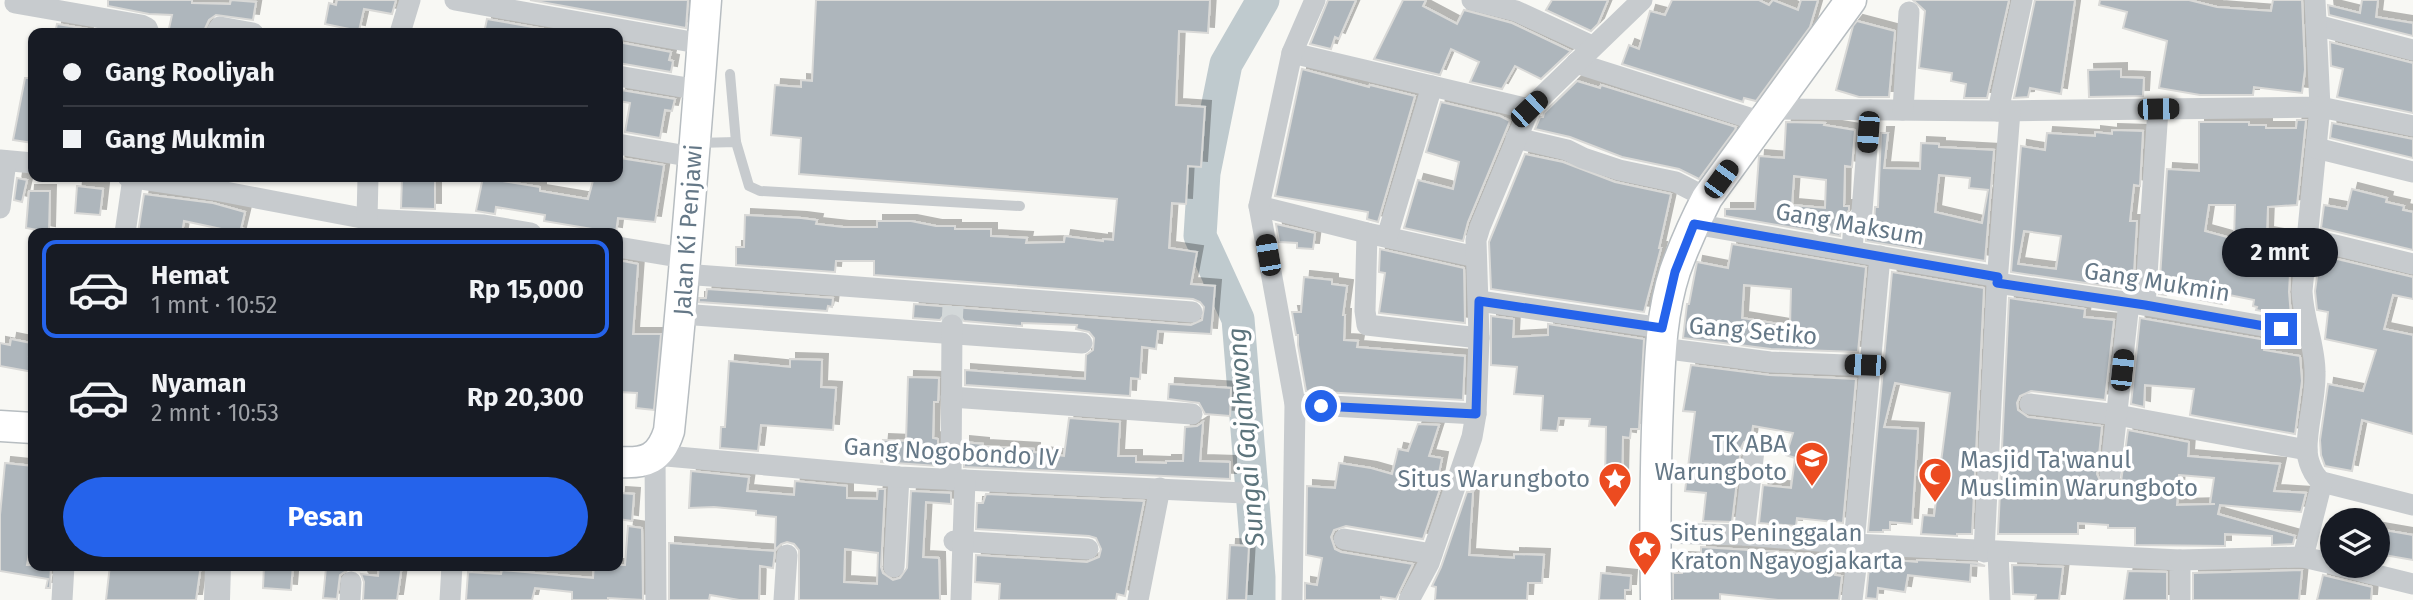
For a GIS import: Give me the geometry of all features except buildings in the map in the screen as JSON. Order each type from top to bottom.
[{"type":"main road","name":"Jalan Ki Penjawi","points":[[655,455],[665,444],[669,431],[706,0]]},
{"type":"main road","points":[[1656,600],[1655,533],[1662,338],[1675,272],[1701,211],[1851,0]]},
{"type":"main road","points":[[0,426],[28,428]]},
{"type":"main road","points":[[623,462],[641,463],[655,455]]},
{"type":"street","points":[[402,28],[410,0]]},
{"type":"street","points":[[455,0],[613,28]]},
{"type":"street","points":[[1292,600],[1296,404],[1259,206],[1292,53],[1315,0]]},
{"type":"street","points":[[1472,0],[1516,11],[1592,46]]},
{"type":"street","points":[[1409,600],[1432,554],[1472,437],[1476,414],[1479,338],[1476,240],[1480,227],[1529,109],[1642,0]]},
{"type":"street","points":[[2000,600],[1991,552],[1997,280],[2004,111],[2022,0]]},
{"type":"street","points":[[2315,0],[2319,107],[2302,291],[2308,334],[2315,358],[2315,373],[2306,450],[2315,475],[2322,482],[2413,505]]},
{"type":"street","points":[[15,3],[147,28]]},
{"type":"street","points":[[1903,110],[1909,12]]},
{"type":"street","points":[[2316,25],[2413,50]]},
{"type":"street","points":[[623,30],[703,44]]},
{"type":"street","points":[[1292,53],[1529,109]]},
{"type":"street","points":[[1576,63],[1767,116],[1870,110],[2319,107],[2413,126]]},
{"type":"street","points":[[623,77],[699,90]]},
{"type":"street","points":[[1432,86],[1377,235],[1365,311],[1367,325],[1479,338]]},
{"type":"street","points":[[2110,475],[2117,415],[2137,304],[2158,109]]},
{"type":"street","points":[[1852,251],[1854,222],[1861,223],[1870,110]]},
{"type":"street","name":"Gang Maksum","points":[[1517,138],[1567,150],[1619,170],[1676,182],[1701,211],[1852,251],[1997,280]]},
{"type":"street","points":[[623,144],[694,150]]},
{"type":"street","points":[[2316,148],[2413,172]]},
{"type":"street","points":[[0,208],[3,161],[28,163]]},
{"type":"street","points":[[125,228],[130,182]]},
{"type":"street","points":[[163,182],[215,190],[356,223],[463,228]]},
{"type":"street","points":[[356,223],[367,182]]},
{"type":"street","points":[[1259,206],[1476,257]]},
{"type":"street","points":[[2306,238],[2413,264]]},
{"type":"street","points":[[623,248],[683,266],[953,315],[1082,343]]},
{"type":"street","points":[[1852,600],[1880,256]]},
{"type":"street","name":"Gang Mukmin","points":[[1997,280],[2308,334]]},
{"type":"street","name":"Gang Setiko","points":[[1479,301],[1770,362],[1871,366]]},
{"type":"street","points":[[681,314],[1192,312]]},
{"type":"street","points":[[953,315],[951,397],[958,480],[961,600]]},
{"type":"street","points":[[951,397],[1192,414]]},
{"type":"street","points":[[1296,404],[1476,414]]},
{"type":"street","points":[[2030,404],[2117,415],[2306,450]]},
{"type":"street","points":[[1744,536],[1754,450]]},
{"type":"street","points":[[655,455],[656,600]]},
{"type":"street","name":"Gang Nogobondo IV","points":[[655,455],[899,477],[1244,493]]},
{"type":"street","points":[[894,567],[899,477]]},
{"type":"street","points":[[2303,557],[2322,482]]},
{"type":"street","points":[[1138,600],[1160,488]]},
{"type":"street","points":[[1655,533],[1991,552],[2180,560],[2303,557],[2320,561]]},
{"type":"street","points":[[1344,539],[1432,554]]},
{"type":"street","points":[[958,541],[1088,549]]},
{"type":"street","points":[[784,600],[787,555]]},
{"type":"street","points":[[2180,560],[2180,600]]},
{"type":"street","points":[[62,600],[64,571]]},
{"type":"street","points":[[217,600],[218,571]]},
{"type":"street","points":[[450,600],[452,571]]},
{"type":"street","points":[[2388,578],[2413,584]]},
{"type":"lane","points":[[730,74],[736,142],[749,186],[753,189],[1020,206]]},
{"type":"lane","points":[[694,150],[736,142]]},
{"type":"waterway","name":"Sungai Gajahwong","points":[[1259,600],[1238,319],[1200,236],[1204,173],[1226,64],[1263,0]]},
{"type":"tunnel","points":[[952,325],[953,306]]},
{"type":"place","name":"TK ABA Warungboto","points":[[1812,488]]},
{"type":"place","name":"Masjid Ta'wanul Muslimin Warungboto","points":[[1935,504]]},
{"type":"place","name":"Situs Warungboto","points":[[1615,509]]},
{"type":"place","name":"Situs Peninggalan Kraton Ngayogjakarta","points":[[1645,577]]},
{"type":"route","points":[[1321,406],[1476,414],[1479,301],[1662,328],[1675,272],[1694,224],[1998,277],[1997,283],[2281,329]]}]
